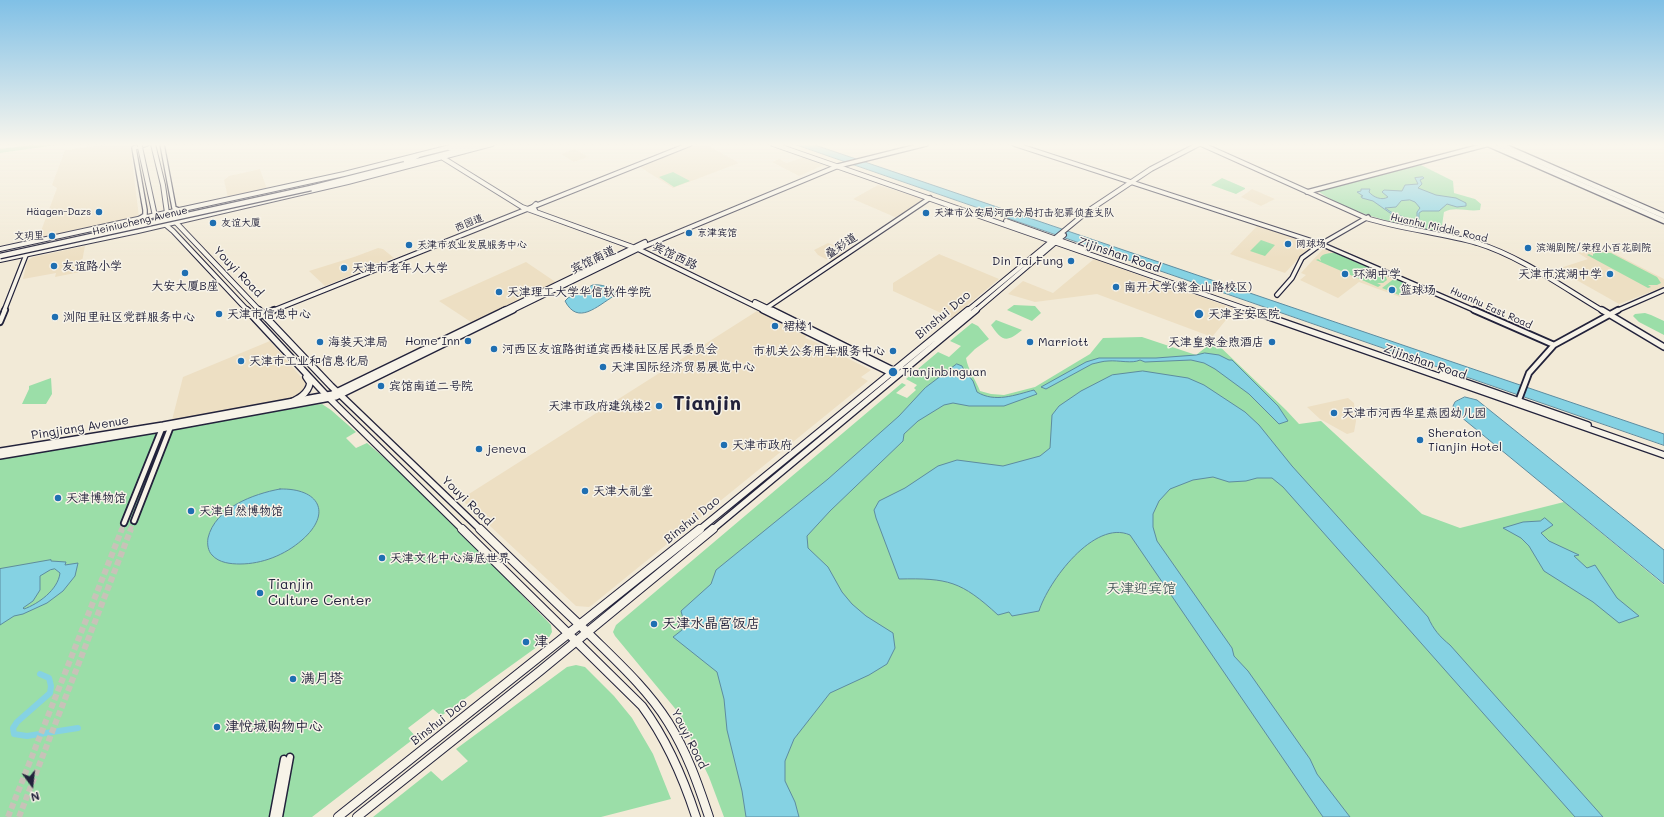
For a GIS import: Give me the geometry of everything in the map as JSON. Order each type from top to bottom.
[{"type":"highway","name":"Heiniucheng Avenue","points":[[0,256],[325,182]]},
{"type":"highway","name":"Heiniucheng Avenue","points":[[0,252],[328,182]]},
{"type":"highway","points":[[1575,182],[1664,221]]},
{"type":"highway","points":[[1586,182],[1664,216]]},
{"type":"main road","points":[[148,182],[155,216]]},
{"type":"main road","points":[[162,182],[167,213]]},
{"type":"main road","name":"Heiniucheng Avenue","points":[[0,249],[138,220],[303,182]]},
{"type":"main road","name":"Heiniucheng Avenue","points":[[0,260],[178,222],[345,182]]},
{"type":"main road","name":"宾馆西路","points":[[486,182],[529,208],[638,247],[897,374]]},
{"type":"main road","name":"宾馆南道","points":[[329,397],[339,394],[638,247],[795,182]]},
{"type":"main road","name":"Zijinshan Road","points":[[888,182],[930,198],[1056,239]]},
{"type":"main road","name":"Zijinshan Road","points":[[891,182],[1664,452]]},
{"type":"main road","name":"Binshui Dao","points":[[357,817],[466,732],[587,634],[1056,239],[1132,182]]},
{"type":"main road","name":"Huanhu Middle Road","points":[[1286,182],[1308,192]]},
{"type":"main road","name":"Huanhu Middle Road","points":[[1286,182],[1367,218],[1477,241],[1498,249],[1520,259],[1664,347]]},
{"type":"main road","points":[[529,208],[533,207],[535,204]]},
{"type":"main road","name":"Youyi Road","points":[[167,213],[178,222],[190,238],[339,394],[579,626],[648,695],[669,723],[696,780],[709,817]]},
{"type":"main road","name":"Youyi Road","points":[[155,216],[166,224],[329,397],[577,642],[626,688],[649,715],[659,731],[683,778],[696,817]]},
{"type":"main road","name":"Huanhu Middle Road","points":[[1610,314],[1664,344]]},
{"type":"main road","points":[[289,402],[300,397],[309,387],[310,380],[304,371]]},
{"type":"main road","name":"Binshui Dao","points":[[338,817],[897,374]]},
{"type":"main road","points":[[0,456],[162,427],[289,402],[329,397]]},
{"type":"main road","points":[[172,425],[329,397]]},
{"type":"main road","name":"Zijinshan Road","points":[[1518,402],[1664,456]]},
{"type":"main road","name":"Pingjiang Avenue","points":[[0,451],[162,427]]},
{"type":"street","points":[[138,220],[145,215],[140,182]]},
{"type":"street","points":[[169,182],[174,208],[181,210]]},
{"type":"street","name":"西园道","points":[[254,317],[529,208],[535,204],[590,182]]},
{"type":"street","name":"西园道","points":[[535,204],[592,182]]},
{"type":"street","name":"Huanhu East Road","points":[[1132,182],[1321,244],[1554,345]]},
{"type":"street","points":[[1308,192],[1345,182]]},
{"type":"street","name":"叠彩道","points":[[765,309],[930,198]]},
{"type":"street","points":[[1277,295],[1292,278],[1302,258],[1321,244],[1367,218]]},
{"type":"street","points":[[0,322],[26,255]]},
{"type":"street","points":[[1518,402],[1529,373],[1554,345],[1610,314],[1664,290]]},
{"type":"street","points":[[134,521],[172,425]]},
{"type":"street","points":[[124,523],[162,427]]},
{"type":"street","points":[[273,817],[287,758],[279,817]]},
{"type":"shaded area","points":[[53,182],[135,182],[139,217],[38,239],[57,188],[52,185]]},
{"type":"shaded area","points":[[224,182],[265,182],[267,189],[228,198]]},
{"type":"shaded area","points":[[664,182],[689,182],[673,188]]},
{"type":"shaded area","points":[[878,185],[923,199],[897,218],[853,199]]},
{"type":"shaded area","points":[[1252,189],[1275,199],[1261,206],[1241,197]]},
{"type":"shaded area","points":[[1258,225],[1310,242],[1312,244],[1285,273],[1230,254]]},
{"type":"shaded area","points":[[828,243],[847,250],[832,262],[818,255],[814,250]]},
{"type":"shaded area","name":"友谊路小学","points":[[85,246],[80,272],[55,277],[56,273],[23,279],[27,261],[33,257]]},
{"type":"shaded area","name":"天津市滨湖中学","points":[[1600,246],[1664,279],[1664,287],[1619,304],[1557,269],[1588,259],[1578,253]]},
{"type":"shaded area","name":"天津市老年人大学","points":[[378,248],[383,249],[394,258],[325,286],[309,271],[354,257]]},
{"type":"shaded area","name":"环湖中学","points":[[1323,249],[1331,250],[1414,285],[1400,297],[1359,282],[1338,298],[1300,280],[1306,275],[1301,273]]},
{"type":"shaded area","points":[[939,254],[999,279],[952,318],[893,291],[893,283]]},
{"type":"shaded area","name":"南开大学(紫金山路校区)","points":[[1094,259],[1235,309],[1212,337],[1097,294],[1035,302],[1008,294],[1023,281],[1053,293]]},
{"type":"shaded area","name":"天津理工大学华信软件学院","points":[[526,262],[557,283],[474,324],[439,301]]},
{"type":"shaded area","name":"天津市政府","points":[[757,311],[807,336],[805,338],[871,370],[861,377],[868,381],[589,607],[576,606],[461,499]]},
{"type":"shaded area","points":[[270,341],[308,385],[293,399],[172,420],[183,377]]},
{"type":"shaded area","name":"天津市河西华星燕园幼儿园","points":[[1348,398],[1354,403],[1356,421],[1354,432],[1347,434],[1320,419],[1307,407]]},
{"type":"green space","points":[[667,182],[687,182],[674,187]]},
{"type":"green space","points":[[1216,182],[1231,182],[1245,189],[1236,194],[1211,185]]},
{"type":"green space","points":[[1349,182],[1453,182],[1454,193],[1475,199],[1481,204],[1480,210],[1452,209],[1444,212],[1441,232],[1394,222],[1362,213],[1319,192],[1320,189]]},
{"type":"green space","points":[[1261,240],[1275,245],[1265,256],[1250,251]]},
{"type":"green space","points":[[1595,252],[1611,253],[1657,277],[1661,283],[1657,285],[1648,285],[1651,287],[1648,288],[1587,255],[1589,254],[1593,256]]},
{"type":"green space","points":[[1335,253],[1381,273],[1387,280],[1383,283],[1377,283],[1381,285],[1378,287],[1316,260],[1318,259],[1321,261],[1320,258],[1323,255]]},
{"type":"green space","points":[[1395,278],[1412,285],[1399,295],[1382,288]]},
{"type":"green space","points":[[1014,305],[1035,306],[1041,313],[1032,321],[1007,310]]},
{"type":"green space","points":[[1645,313],[1664,321],[1664,335],[1639,322],[1633,316],[1635,314]]},
{"type":"green space","points":[[996,320],[1022,330],[1008,339],[1001,337],[991,325]]},
{"type":"green space","name":"天津迎宾馆","points":[[972,323],[978,326],[989,339],[975,349],[966,358],[968,367],[980,391],[1004,395],[1035,387],[1090,354],[1103,338],[1142,337],[1196,355],[1214,341],[1299,424],[1321,421],[1422,514],[1460,528],[1564,502],[1664,585],[1664,817],[724,817],[709,777],[678,712],[615,636],[613,632],[616,625],[902,383],[906,385],[896,393],[907,398],[916,390],[914,388],[917,385],[906,379],[938,352],[949,357],[961,346],[950,341]]},
{"type":"green space","points":[[51,378],[52,394],[46,404],[22,404],[29,386]]},
{"type":"green space","name":"Tianjin Culture Center","points":[[322,404],[356,432],[346,438],[356,448],[367,443],[438,508],[484,555],[551,625],[552,632],[548,639],[441,716],[433,709],[408,728],[416,737],[312,817],[0,817],[0,458],[145,435]]},
{"type":"green space","points":[[576,665],[585,667],[614,696],[632,718],[653,754],[671,799],[601,817],[373,817],[431,771],[442,781],[468,761],[456,749],[567,667]]},
{"type":"water","points":[[904,182],[924,182],[1664,434],[1664,445]]},
{"type":"water","points":[[1417,182],[1421,182],[1422,184],[1418,188],[1436,195],[1456,198],[1466,203],[1466,206],[1457,207],[1447,204],[1439,211],[1422,211],[1419,213],[1419,219],[1416,222],[1409,222],[1390,213],[1373,201],[1362,198],[1361,196],[1363,196],[1357,192],[1361,191],[1361,189],[1370,189],[1369,192],[1378,198],[1386,198],[1388,197],[1382,192],[1384,190],[1402,191],[1405,185],[1418,184]],"holes":[[[1410,200],[1415,202],[1420,208],[1417,212],[1417,218],[1413,221],[1385,208],[1396,207],[1401,201]]]},
{"type":"water","points":[[593,285],[606,286],[615,294],[601,305],[588,312],[576,312],[570,308],[565,301],[568,298]]},
{"type":"water","points":[[1205,353],[1219,355],[1232,360],[1278,406],[1288,421],[1279,424],[1249,394],[1215,369],[1204,363],[1191,360],[1102,362],[1092,364],[1046,389],[1041,387],[1086,362],[1099,358],[1156,358]]},
{"type":"water","points":[[957,364],[962,366],[973,381],[977,392],[984,395],[998,398],[1034,390],[1037,394],[1004,406],[969,406],[953,403],[944,405],[918,421],[904,434],[903,441],[830,511],[807,536],[808,548],[828,567],[842,592],[852,604],[866,616],[893,633],[895,648],[887,664],[869,675],[830,693],[794,739],[785,761],[785,781],[795,802],[799,817],[746,817],[742,791],[727,730],[724,699],[717,672],[673,637],[682,630],[684,622],[681,611],[711,584],[716,570],[828,479],[899,416],[925,388]]},
{"type":"water","points":[[1143,371],[1188,378],[1204,385],[1245,412],[1259,425],[1292,466],[1428,617],[1440,636],[1450,645],[1603,817],[1575,817],[1283,487],[1272,478],[1257,478],[1246,481],[1229,482],[1213,477],[1193,480],[1170,489],[1159,501],[1153,514],[1153,527],[1157,541],[1232,648],[1234,656],[1248,671],[1310,759],[1317,774],[1350,817],[1323,817],[1130,535],[1116,532],[1102,536],[1088,544],[1074,556],[1062,570],[1044,599],[1039,611],[1012,616],[1009,612],[998,615],[974,595],[953,584],[930,579],[899,579],[876,518],[874,510],[879,501],[905,488],[938,466],[957,460],[1003,466],[1040,456],[1050,448],[1052,415],[1059,406],[1081,391],[1112,375]]},
{"type":"water","points":[[1465,397],[1477,400],[1664,550],[1664,584],[1455,412],[1453,406],[1455,402]]},
{"type":"water","points":[[280,489],[304,493],[312,498],[317,504],[319,512],[312,530],[302,540],[273,558],[248,564],[240,564],[229,563],[215,558],[208,547],[208,538],[212,527],[218,518],[236,504],[269,491]]},
{"type":"water","points":[[1545,518],[1553,525],[1541,533],[1549,541],[1579,555],[1574,556],[1587,568],[1595,565],[1617,598],[1639,616],[1619,623],[1593,602],[1544,571],[1529,546],[1521,538],[1503,528],[1523,522],[1540,521]]},
{"type":"water","points":[[51,560],[66,562],[65,565],[78,563],[75,576],[63,591],[47,603],[23,614],[14,616],[0,625],[0,569]],"holes":[[[55,569],[60,573],[56,585],[46,596],[35,604],[24,609],[23,608],[33,601],[40,590],[40,576],[50,570]]]},
{"type":"waterway","points":[[40,674],[49,678],[51,686],[50,693],[17,722],[13,728],[14,734],[27,736],[78,728]]},
{"type":"tunnel","points":[[130,530],[134,521]]},
{"type":"tunnel","points":[[121,530],[124,523]]},
{"type":"tunnel","points":[[8,817],[122,529]]},
{"type":"tunnel","points":[[19,817],[131,529]]},
{"type":"place","name":"Häagen-Dazs","points":[[99,212]]},
{"type":"place","name":"天津市公安局河西分局打击犯罪侦查支队","points":[[926,213]]},
{"type":"place","name":"友谊大厦","points":[[213,223]]},
{"type":"place","name":"京津宾馆","points":[[689,233]]},
{"type":"place","name":"文玥里","points":[[52,236]]},
{"type":"place","name":"网球场","points":[[1288,244]]},
{"type":"place","name":"天津市农业发展服务中心","points":[[409,245]]},
{"type":"place","name":"滨湖剧院/荣程小百花剧院","points":[[1528,248]]},
{"type":"place","name":"Din Tai Fung","points":[[1071,261]]},
{"type":"place","name":"友谊路小学","points":[[54,266]]},
{"type":"place","name":"天津市老年人大学","points":[[344,268]]},
{"type":"place","name":"大安大厦B座","points":[[185,273]]},
{"type":"place","name":"环湖中学","points":[[1345,274]]},
{"type":"place","name":"天津市滨湖中学","points":[[1610,274]]},
{"type":"place","name":"南开大学(紫金山路校区)","points":[[1116,287]]},
{"type":"place","name":"篮球场","points":[[1392,290]]},
{"type":"place","name":"天津理工大学华信软件学院","points":[[499,292]]},
{"type":"place","name":"天津市信息中心","points":[[219,314]]},
{"type":"place","name":"天津圣安医院","points":[[1199,314]]},
{"type":"place","name":"浏阳里社区党群服务中心","points":[[55,317]]},
{"type":"place","name":"裙楼1","points":[[775,326]]},
{"type":"place","name":"Home Inn","points":[[468,341]]},
{"type":"place","name":"海装天津局","points":[[320,342]]},
{"type":"place","name":"Marriott","points":[[1030,342]]},
{"type":"place","name":"天津皇家金煦酒店","points":[[1272,342]]},
{"type":"place","name":"河西区友谊路街道宾西楼社区居民委员会","points":[[494,349]]},
{"type":"place","name":"市机关公务用车服务中心","points":[[893,351]]},
{"type":"place","name":"天津市工业和信息化局","points":[[241,361]]},
{"type":"place","name":"天津国际经济贸易展览中心","points":[[603,367]]},
{"type":"place","name":"Tianjinbinguan","points":[[893,372]]},
{"type":"place","name":"宾馆南道二号院","points":[[381,386]]},
{"type":"place","name":"天津市政府建筑楼2","points":[[659,406]]},
{"type":"place","name":"天津市河西华星燕园幼儿园","points":[[1334,413]]},
{"type":"place","name":"Sheraton Tianjin Hotel","points":[[1420,440]]},
{"type":"place","name":"天津市政府","points":[[724,445]]},
{"type":"place","name":"jeneva","points":[[479,449]]},
{"type":"place","name":"天津大礼堂","points":[[585,491]]},
{"type":"place","name":"天津博物馆","points":[[58,498]]},
{"type":"place","name":"天津自然博物馆","points":[[191,511]]},
{"type":"place","name":"天津文化中心海底世界","points":[[382,558]]},
{"type":"place","name":"Tianjin Culture Center","points":[[260,593]]},
{"type":"place","name":"天津水晶宫饭店","points":[[654,624]]},
{"type":"place","name":"津","points":[[526,642]]},
{"type":"place","name":"满月塔","points":[[293,679]]},
{"type":"place","name":"津悦城购物中心","points":[[217,727]]},
{"type":"district","name":"Tianjin","points":[[707,404]]}]
